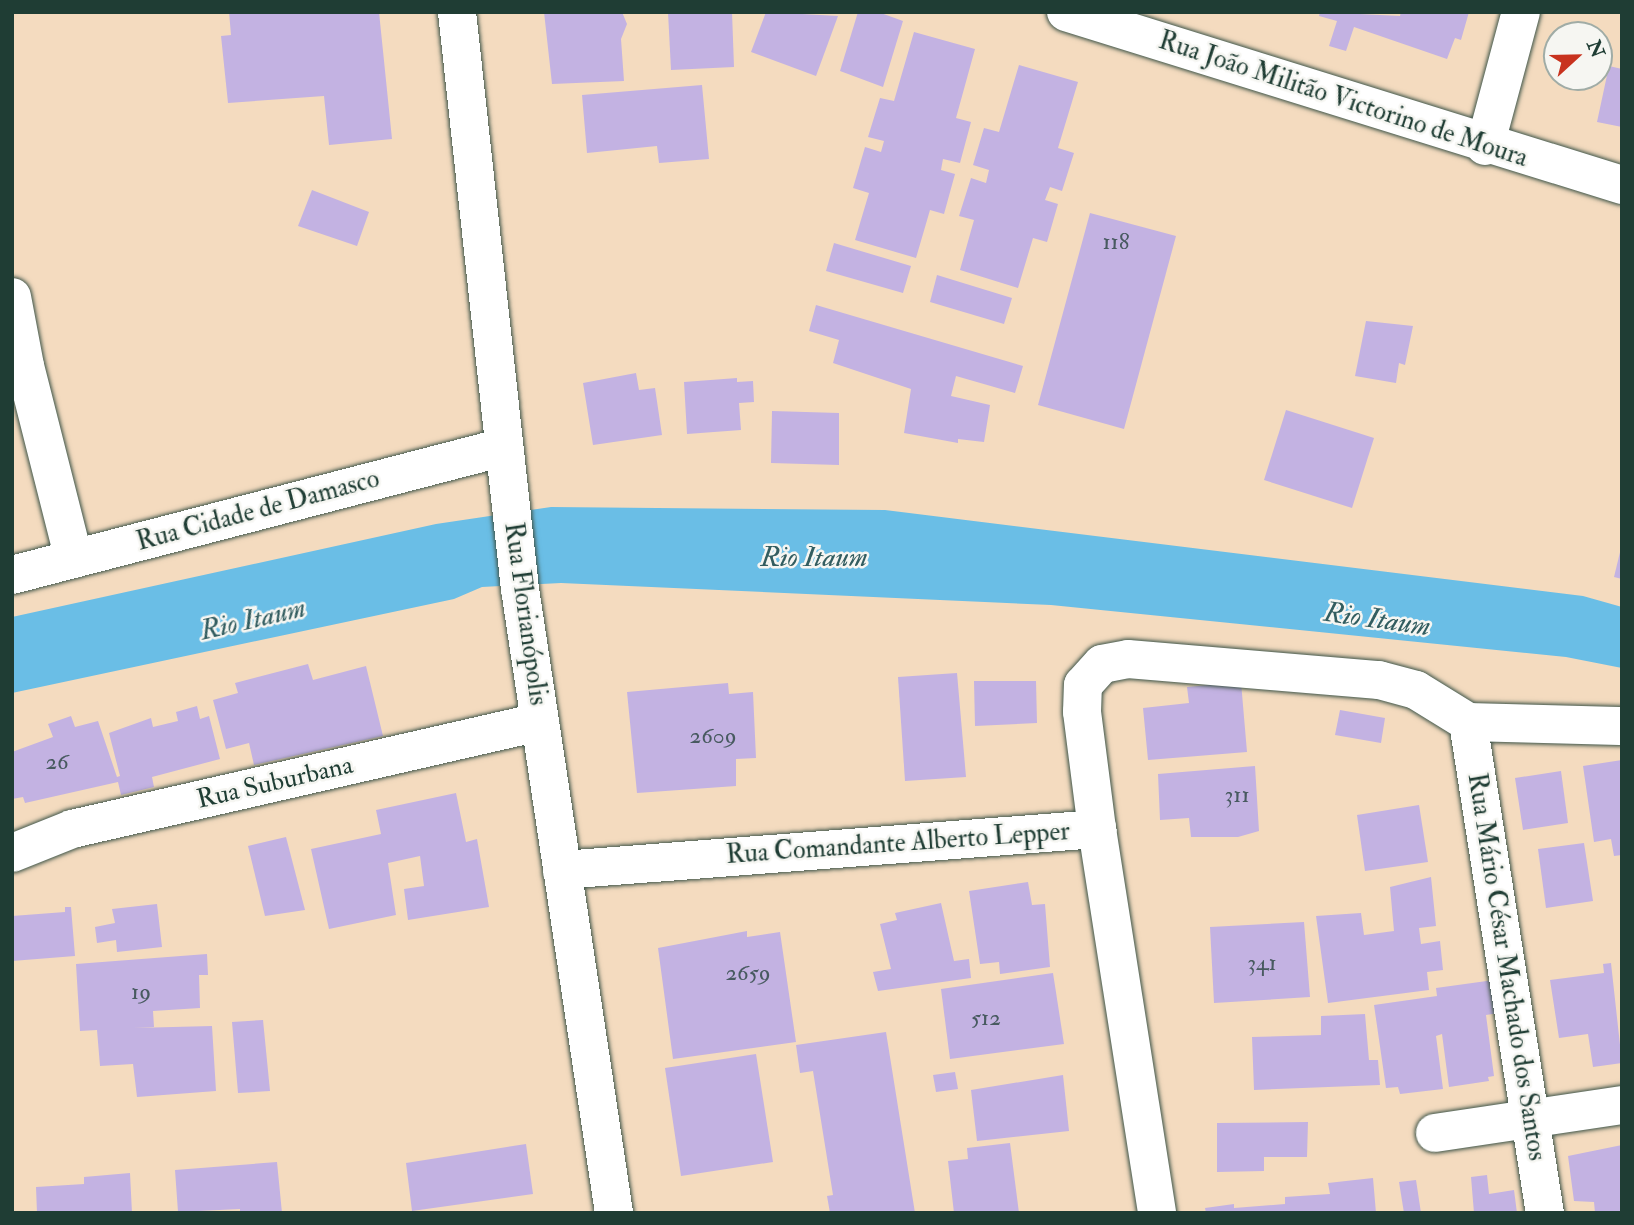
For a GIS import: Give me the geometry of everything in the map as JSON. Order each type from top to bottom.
[{"type":"street","name":"Rua Florianópolis","points":[[457,12],[520,589],[614,1213]]},
{"type":"street","name":"Rua João Militão Victorino de Moura","points":[[1066,12],[1485,146],[1622,185]]},
{"type":"street","points":[[1485,146],[1521,12]]},
{"type":"street","points":[[12,297],[25,366],[74,559]]},
{"type":"street","name":"Rua Cidade de Damasco","points":[[12,575],[504,447]]},
{"type":"street","points":[[1097,829],[1082,712],[1083,685],[1102,664],[1128,659],[1379,680],[1416,690],[1468,722],[1622,726]]},
{"type":"street","name":"Rua Suburbana","points":[[12,853],[72,830],[540,722]]},
{"type":"street","name":"Rua Mário César Machado dos Santos","points":[[1468,722],[1545,1213]]},
{"type":"street","name":"Rua Comandante Alberto Lepper","points":[[562,870],[1097,829],[1157,1213]]},
{"type":"street","points":[[1435,1133],[1622,1105]]},
{"type":"water","name":"Rio Itaum","points":[[551,507],[885,510],[1583,596],[1622,607],[1622,668],[1566,657],[1051,605],[561,583],[482,587],[454,599],[12,693],[12,617],[436,524]]},
{"type":"building","points":[[229,12],[379,12],[392,139],[329,145],[324,96],[228,103],[221,36],[231,35]]},
{"type":"building","points":[[544,12],[622,12],[627,24],[621,39],[624,81],[552,84]]},
{"type":"building","points":[[668,12],[732,12],[734,67],[671,70]]},
{"type":"building","points":[[766,12],[838,16],[816,76],[751,52]]},
{"type":"building","points":[[858,12],[878,12],[903,21],[883,87],[840,71]]},
{"type":"building","points":[[1320,12],[1400,16],[1401,12],[1469,12],[1461,40],[1455,38],[1447,59],[1354,27],[1346,51],[1329,46],[1337,21],[1319,16]]},
{"type":"building","points":[[914,32],[975,49],[956,118],[971,122],[960,163],[943,159],[941,170],[955,174],[944,214],[930,210],[916,258],[855,240],[869,193],[853,188],[865,147],[881,152],[884,141],[868,137],[880,98],[894,101]]},
{"type":"building","points":[[1019,65],[1078,82],[1058,148],[1074,153],[1062,191],[1050,187],[1045,200],[1058,204],[1047,242],[1033,238],[1018,288],[960,270],[974,220],[959,216],[971,178],[986,183],[989,170],[973,165],[984,128],[999,132]]},
{"type":"building","points":[[1613,67],[1622,69],[1622,127],[1597,122],[1604,91],[1613,91]]},
{"type":"building","points":[[702,85],[709,159],[659,163],[657,146],[587,153],[582,95]]},
{"type":"building","points":[[312,190],[369,212],[357,246],[298,226]]},
{"type":"building","points":[[1090,213],[1176,236],[1124,429],[1038,405]]},
{"type":"building","points":[[834,243],[911,266],[903,293],[826,271]]},
{"type":"building","points":[[937,275],[1012,298],[1004,324],[930,302]]},
{"type":"building","points":[[816,305],[1023,366],[1015,393],[956,376],[951,396],[990,405],[984,442],[958,439],[958,443],[904,433],[911,389],[833,363],[839,340],[809,331]]},
{"type":"building","points":[[1366,321],[1413,326],[1405,365],[1399,363],[1396,383],[1355,376]]},
{"type":"building","points":[[636,373],[639,390],[655,388],[662,435],[593,445],[583,383]]},
{"type":"building","points":[[737,378],[737,382],[753,381],[754,402],[739,403],[741,430],[687,434],[684,382]]},
{"type":"building","points":[[1286,410],[1374,438],[1352,508],[1264,480]]},
{"type":"building","points":[[772,411],[839,413],[839,465],[771,463]]},
{"type":"building","points":[[1622,548],[1622,579],[1614,577]]},
{"type":"building","points":[[308,664],[313,680],[366,666],[383,736],[254,765],[249,743],[226,749],[213,700],[238,693],[235,683]]},
{"type":"building","points":[[957,673],[966,777],[905,781],[898,677]]},
{"type":"building","points":[[974,681],[1036,681],[1037,723],[975,726]]},
{"type":"building","points":[[1241,682],[1247,752],[1148,760],[1143,708],[1189,703],[1187,687]]},
{"type":"building","points":[[728,683],[729,694],[753,692],[756,758],[736,759],[736,786],[637,793],[627,692]]},
{"type":"building","points":[[197,706],[200,719],[209,716],[220,759],[152,777],[154,787],[121,795],[118,782],[25,803],[23,797],[12,799],[12,752],[53,737],[48,724],[71,716],[75,727],[98,721],[117,777],[120,776],[109,733],[151,718],[153,727],[178,721],[176,712]]},
{"type":"building","points":[[1340,710],[1385,718],[1381,743],[1335,735]]},
{"type":"building","points":[[1622,760],[1622,855],[1614,856],[1611,839],[1594,842],[1583,766]]},
{"type":"building","points":[[1255,766],[1259,831],[1238,837],[1191,837],[1189,818],[1160,820],[1158,774]]},
{"type":"building","points":[[1561,771],[1568,823],[1523,830],[1515,778]]},
{"type":"building","points":[[456,793],[466,842],[477,839],[489,907],[408,920],[404,889],[424,886],[420,856],[388,863],[396,915],[329,929],[311,849],[381,834],[376,810]]},
{"type":"building","points":[[1419,805],[1428,862],[1365,871],[1357,815]]},
{"type":"building","points":[[286,837],[305,910],[265,916],[248,846]]},
{"type":"building","points":[[1584,843],[1593,901],[1546,908],[1538,849]]},
{"type":"building","points":[[1431,877],[1436,926],[1419,928],[1421,944],[1440,941],[1443,970],[1427,972],[1429,990],[1328,1003],[1316,916],[1361,913],[1364,935],[1394,931],[1390,887]]},
{"type":"building","points":[[1028,882],[1032,905],[1045,904],[1050,967],[1000,974],[999,962],[980,964],[969,891]]},
{"type":"building","points":[[941,903],[954,961],[969,959],[971,978],[878,991],[873,972],[891,969],[880,924],[897,920],[895,913]]},
{"type":"building","points":[[157,904],[162,947],[117,952],[116,940],[97,943],[95,927],[115,923],[112,909]]},
{"type":"building","points":[[65,907],[71,907],[75,956],[12,961],[12,916],[65,912]]},
{"type":"building","points":[[1304,922],[1310,997],[1214,1003],[1210,927]]},
{"type":"building","points":[[747,931],[747,937],[780,932],[796,1042],[673,1059],[658,948]]},
{"type":"building","points":[[207,954],[208,975],[199,975],[200,1008],[153,1011],[154,1027],[134,1028],[212,1026],[216,1091],[137,1097],[133,1064],[100,1066],[97,1030],[80,1031],[76,964]]},
{"type":"building","points":[[1611,963],[1622,1063],[1593,1067],[1588,1034],[1559,1038],[1550,980],[1604,973],[1603,964]]},
{"type":"building","points":[[1053,973],[1064,1044],[950,1059],[941,989]]},
{"type":"building","points":[[1494,980],[1499,1013],[1486,1015],[1494,1076],[1488,1077],[1489,1081],[1449,1087],[1442,1034],[1436,1036],[1443,1089],[1400,1094],[1398,1087],[1386,1088],[1374,1005],[1437,996],[1436,988]]},
{"type":"building","points":[[1365,1014],[1369,1060],[1378,1060],[1380,1085],[1254,1090],[1252,1037],[1321,1035],[1321,1016]]},
{"type":"building","points":[[263,1020],[270,1091],[238,1093],[232,1022]]},
{"type":"building","points":[[886,1032],[915,1213],[830,1213],[827,1196],[833,1195],[813,1071],[800,1073],[796,1045]]},
{"type":"building","points":[[756,1054],[773,1162],[681,1176],[665,1068]]},
{"type":"building","points":[[955,1072],[958,1089],[936,1092],[933,1075]]},
{"type":"building","points":[[1063,1075],[1069,1131],[977,1141],[971,1090]]},
{"type":"building","points":[[1308,1122],[1307,1157],[1264,1157],[1264,1171],[1217,1172],[1217,1123]]},
{"type":"building","points":[[1010,1143],[1019,1213],[954,1213],[948,1161],[968,1159],[967,1148]]},
{"type":"building","points":[[526,1144],[533,1194],[412,1211],[406,1163]]},
{"type":"building","points":[[1622,1145],[1622,1213],[1595,1213],[1594,1202],[1574,1201],[1568,1156]]},
{"type":"building","points":[[277,1162],[282,1213],[240,1213],[240,1209],[178,1212],[175,1170]]},
{"type":"building","points":[[130,1173],[132,1213],[37,1213],[36,1187],[84,1184],[84,1177]]},
{"type":"building","points":[[1487,1175],[1489,1194],[1514,1190],[1517,1213],[1474,1213],[1471,1177]]},
{"type":"building","points":[[1373,1178],[1376,1213],[1206,1213],[1205,1208],[1234,1204],[1234,1208],[1285,1204],[1285,1197],[1330,1194],[1328,1183]]},
{"type":"building","points":[[1416,1180],[1421,1213],[1404,1213],[1399,1182]]}]
